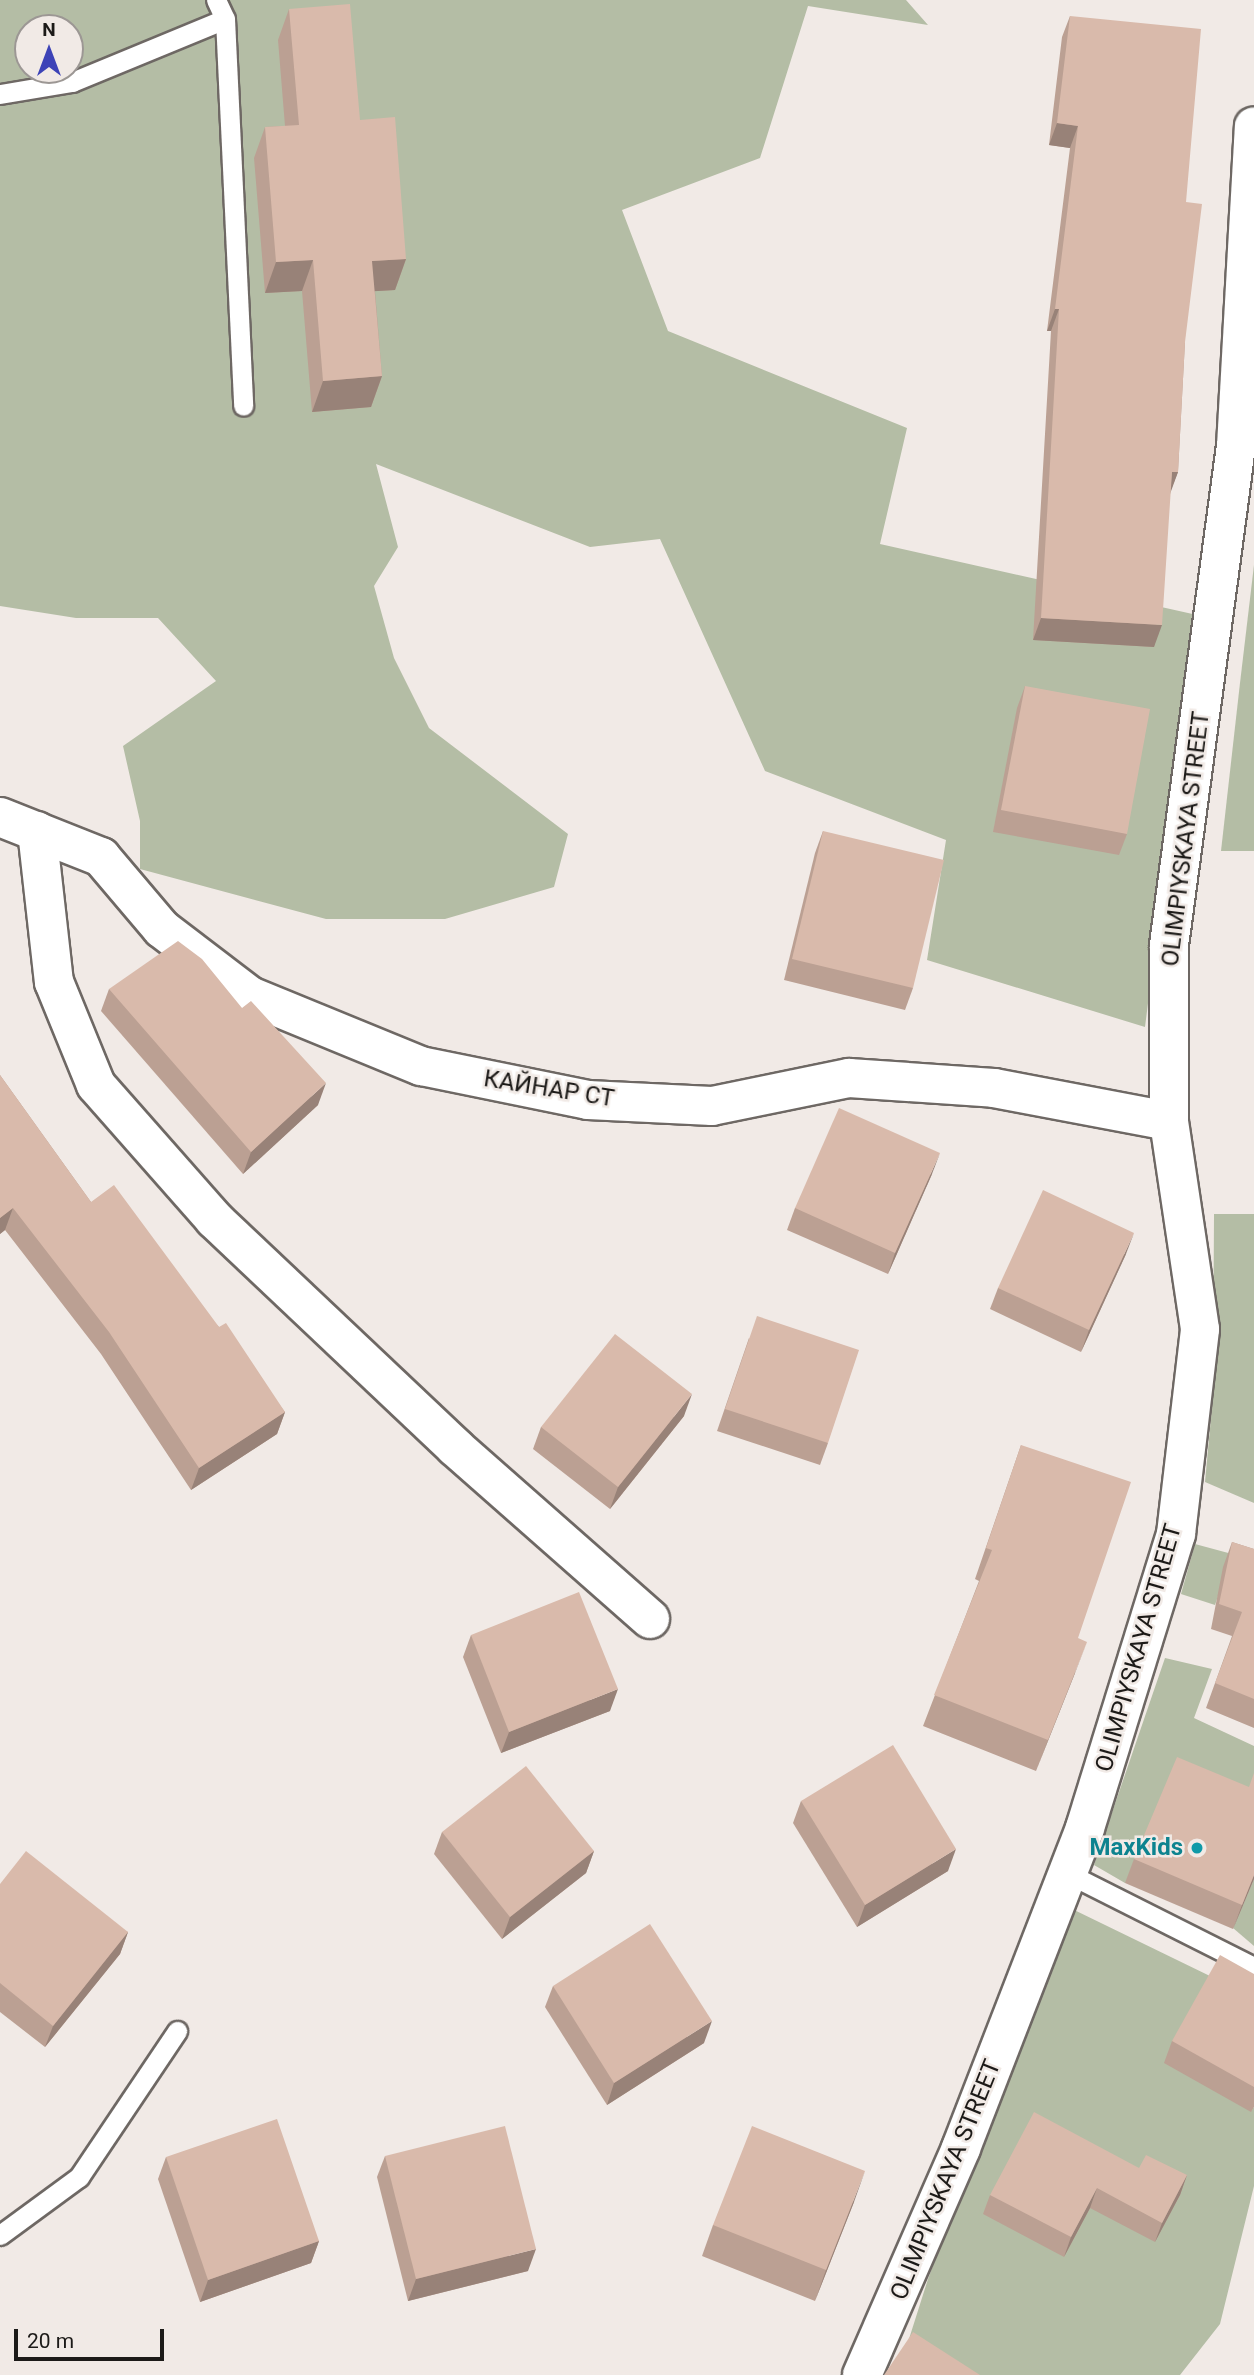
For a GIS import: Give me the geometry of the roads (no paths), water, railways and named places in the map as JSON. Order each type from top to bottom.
[{"type":"street","name":"OLIMPIYSKAYA STREET","points":[[862,2375],[961,2148],[1067,1872],[1176,1534],[1200,1329],[1169,1121],[1169,945],[1236,446],[1254,127]]},
{"type":"street","name":"КАЙНАР СТ","points":[[0,817],[101,857],[162,929],[250,996],[421,1066],[588,1100],[712,1106],[849,1078],[994,1088],[1169,1121]]},
{"type":"street","points":[[37,831],[54,982],[96,1084],[214,1219],[455,1447],[650,1619]]},
{"type":"lane","points":[[216,0],[225,19],[243,406]]},
{"type":"lane","points":[[0,94],[72,82],[225,19]]},
{"type":"lane","points":[[1067,1872],[1254,1967]]},
{"type":"lane","points":[[0,2235],[79,2177],[177,2031]]},
{"type":"place","name":"MaxKids","points":[[1197,1848]]}]
